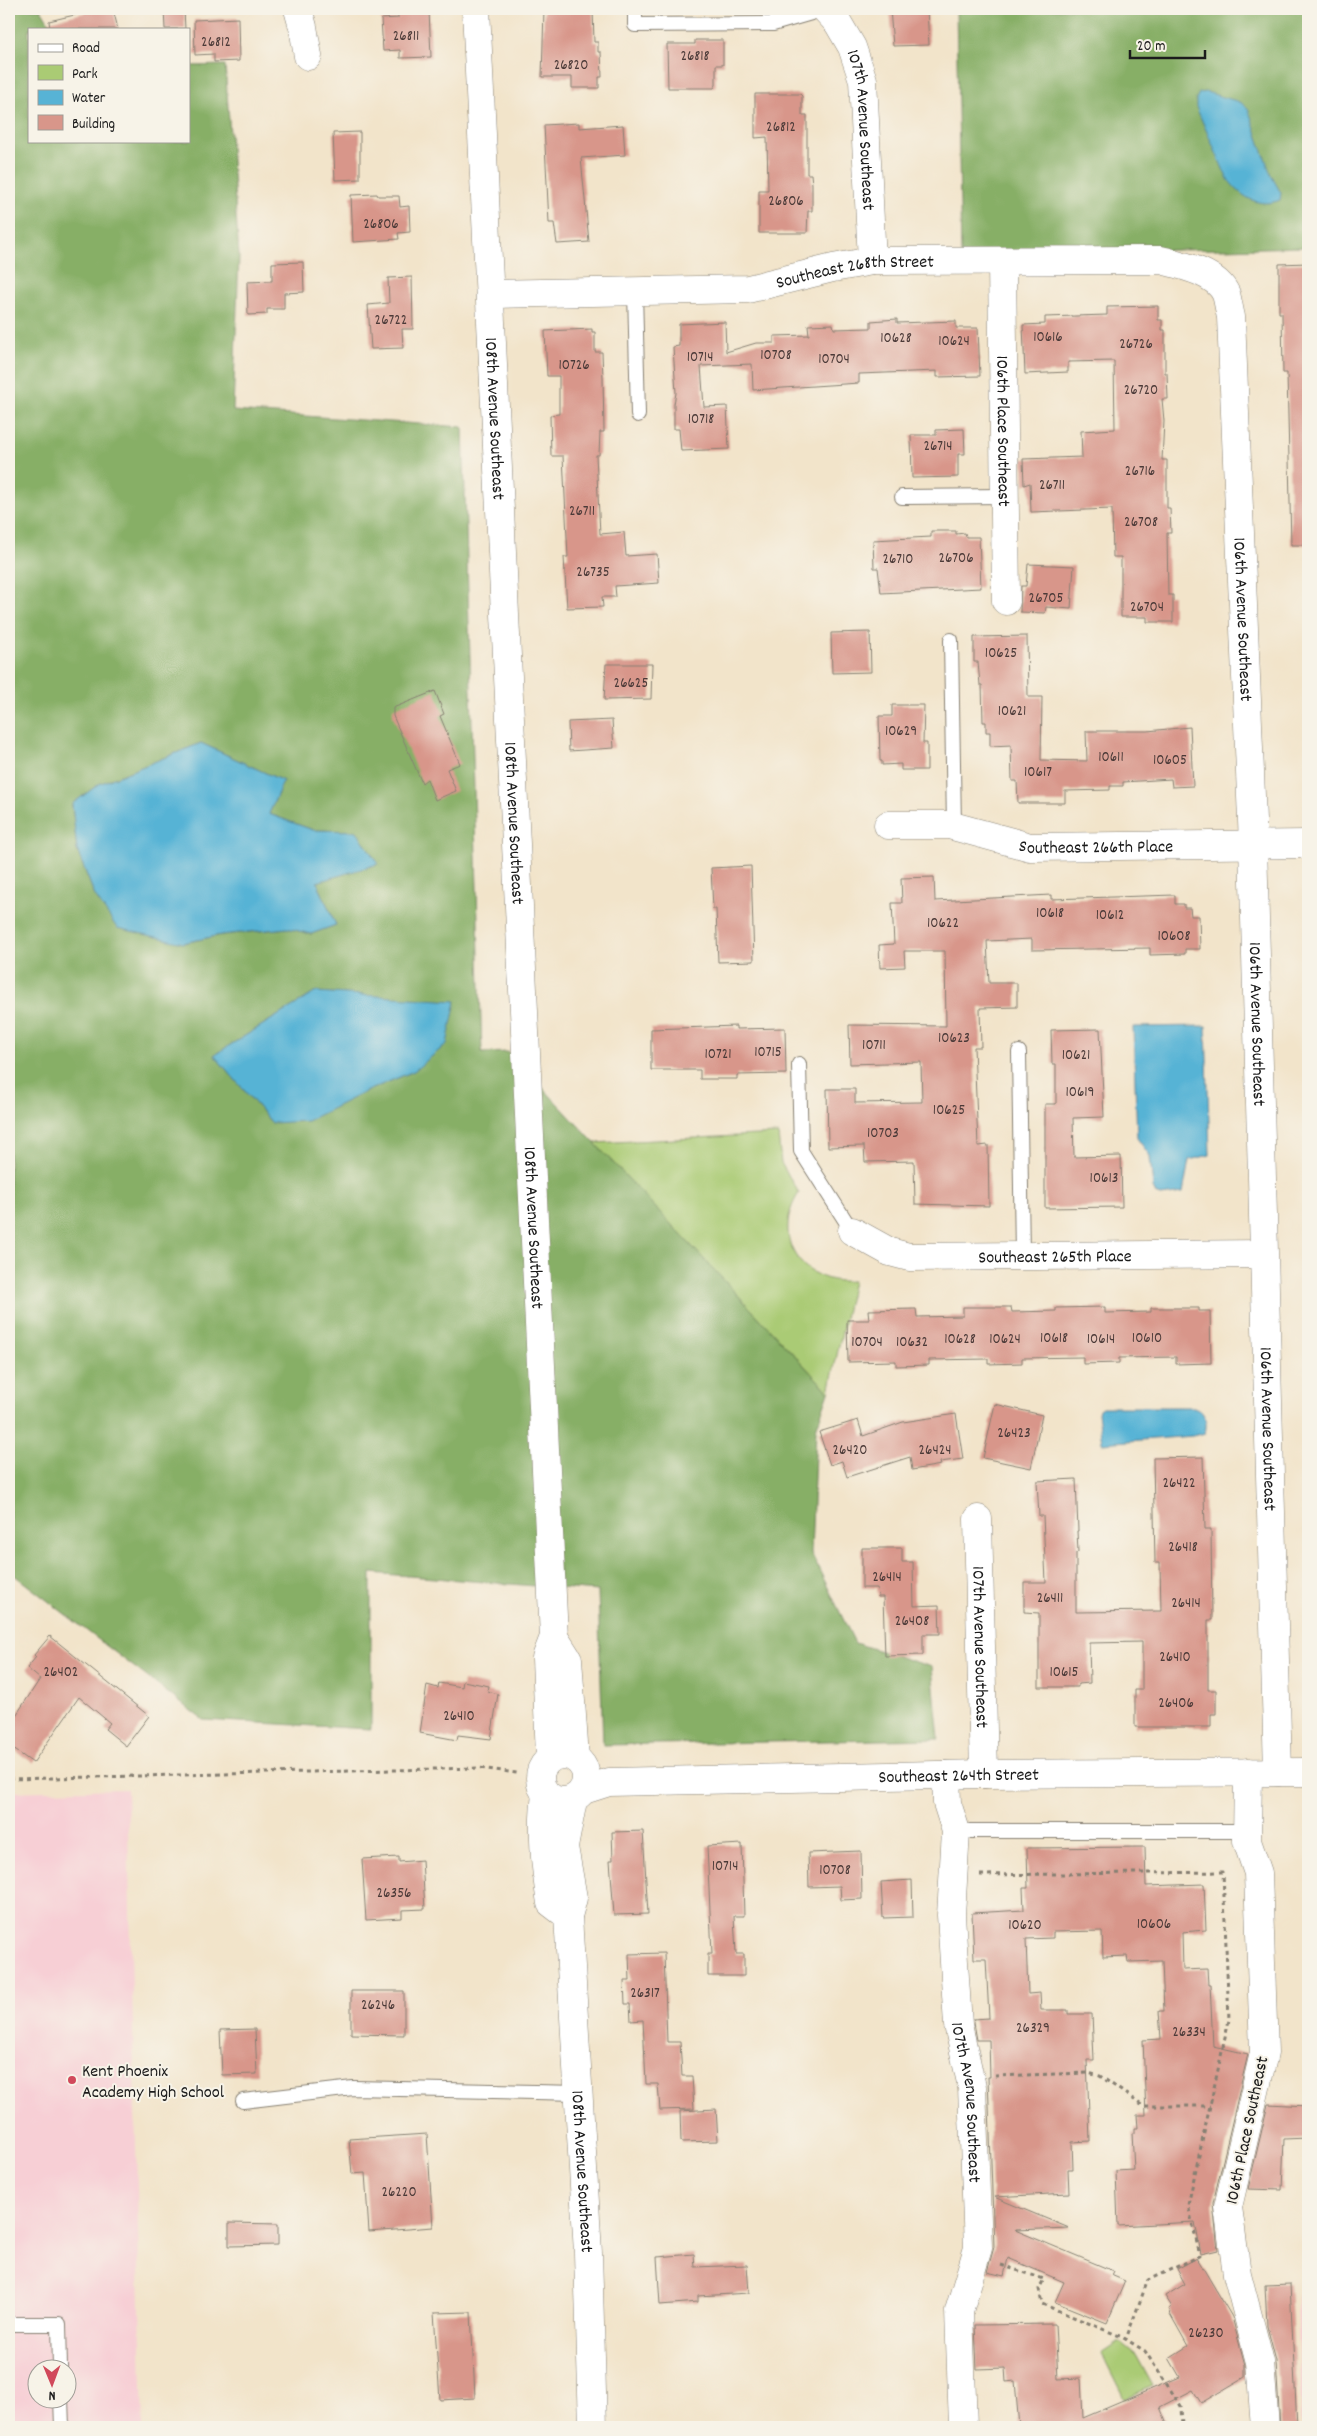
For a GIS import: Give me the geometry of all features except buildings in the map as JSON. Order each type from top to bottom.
[{"type":"street","points":[[298,9],[304,27],[308,56]]},
{"type":"street","name":"108th Avenue Southeast","points":[[476,9],[492,294],[554,1637],[568,1659],[579,1776],[564,1847],[573,1898],[568,1916],[588,2253],[594,2427]]},
{"type":"street","name":"107th Avenue Southeast","points":[[825,9],[838,23],[852,47],[863,80],[872,262]]},
{"type":"street","name":"Southeast 268th Street","points":[[492,294],[748,289],[833,268],[872,262],[1161,260],[1198,271],[1216,281]]},
{"type":"street","name":"106th Place Southeast","points":[[1002,261],[1006,601]]},
{"type":"street","name":"106th Avenue Southeast","points":[[1216,281],[1225,293],[1231,317],[1253,844],[1262,1254],[1278,1772]]},
{"type":"street","name":"Southeast 266th Place","points":[[888,825],[954,826],[1030,847],[1308,844]]},
{"type":"street","name":"Southeast 265th Place","points":[[852,1231],[890,1252],[909,1257],[1262,1254]]},
{"type":"street","name":"107th Avenue Southeast","points":[[978,1520],[984,1774]]},
{"type":"street","name":"108th Avenue Southeast","points":[[568,1916],[551,1903],[543,1859],[546,1794],[542,1789],[540,1776],[545,1763],[579,1776]]},
{"type":"street","name":"106th Place Southeast","points":[[1248,1772],[1247,1841],[1258,1872],[1264,2053],[1228,2207],[1236,2274],[1260,2362],[1264,2427]]},
{"type":"street","name":"Southeast 264th Street","points":[[579,1776],[1308,1772]]},
{"type":"street","name":"107th Avenue Southeast","points":[[946,1775],[947,1803],[956,1831],[951,1915],[958,2025],[972,2087],[978,2248],[959,2311],[963,2427]]},
{"type":"street","points":[[546,1794],[556,1800],[579,1776]]},
{"type":"lane","points":[[635,9],[636,25],[773,24],[825,9]]},
{"type":"lane","points":[[635,291],[638,416]]},
{"type":"lane","points":[[902,497],[1005,496]]},
{"type":"lane","points":[[950,640],[954,826]]},
{"type":"lane","points":[[1020,1052],[1022,1256]]},
{"type":"lane","points":[[799,1064],[801,1151],[852,1231]]},
{"type":"lane","points":[[956,1831],[1247,1831]]},
{"type":"lane","points":[[243,2101],[352,2088],[579,2093]]},
{"type":"lane","points":[[9,2324],[59,2324],[60,2358]]},
{"type":"lane","points":[[61,2408],[62,2427]]},
{"type":"path","points":[[9,1779],[479,1768],[518,1773]]},
{"type":"path","points":[[953,1876],[1223,1872],[1229,2020],[1188,2205],[1200,2256],[1148,2280],[1126,2339]]},
{"type":"path","points":[[969,2077],[1088,2073],[1100,2076],[1143,2106],[1210,2106]]},
{"type":"path","points":[[976,2256],[1044,2279],[1039,2289],[1042,2304],[1126,2339],[1144,2351],[1181,2406],[1182,2427]]},
{"type":"shaded area","name":"Kent Phoenix Academy High School","points":[[127,1789],[143,2427],[9,2427],[9,1792]]},
{"type":"shaded area","points":[[1297,2296],[1308,2296],[1308,2427],[1302,2427]]},
{"type":"green space","points":[[9,9],[41,9],[52,28],[28,28],[28,142],[190,142],[190,66],[225,65],[239,256],[233,411],[463,427],[482,1053],[509,1052],[829,1392],[816,1429],[811,1553],[855,1643],[932,1667],[939,1739],[603,1745],[598,1591],[371,1573],[371,1729],[203,1720],[9,1571]],"holes":[[[201,743],[283,781],[269,814],[313,830],[357,831],[317,882],[336,925],[311,934],[287,928],[221,935],[183,943],[95,896],[77,850],[72,804],[99,784]],[[316,992],[456,1002],[414,1071],[367,1091],[272,1123],[214,1055]]]},
{"type":"green space","points":[[956,9],[1308,9],[1308,247],[961,255]]},
{"type":"green space","points":[[778,1134],[781,1163],[799,1193],[791,1210],[788,1226],[790,1242],[796,1255],[805,1267],[819,1275],[835,1280],[853,1281],[829,1392],[594,1143]]},
{"type":"green space","points":[[1120,2342],[1136,2355],[1153,2386],[1124,2398],[1102,2354]]},
{"type":"water","points":[[1206,92],[1240,102],[1248,108],[1271,175],[1281,193],[1280,200],[1264,203],[1257,202],[1244,195],[1227,178],[1196,107],[1196,99],[1199,93]]},
{"type":"water","points":[[201,743],[283,781],[269,814],[313,830],[357,831],[378,864],[317,882],[336,925],[311,934],[287,928],[221,935],[183,943],[117,928],[95,896],[77,850],[72,804],[99,784]]},
{"type":"water","points":[[316,992],[456,1001],[447,1044],[414,1071],[367,1091],[307,1121],[272,1123],[214,1055]]},
{"type":"water","points":[[1206,1026],[1210,1155],[1189,1160],[1183,1193],[1161,1196],[1156,1194],[1153,1188],[1150,1156],[1137,1138],[1133,1027]]},
{"type":"water","points":[[1102,1407],[1194,1407],[1201,1411],[1205,1417],[1205,1433],[1193,1436],[1102,1443],[1098,1413]]},
{"type":"place","name":"Kent Phoenix Academy High School","points":[[72,2080]]}]
